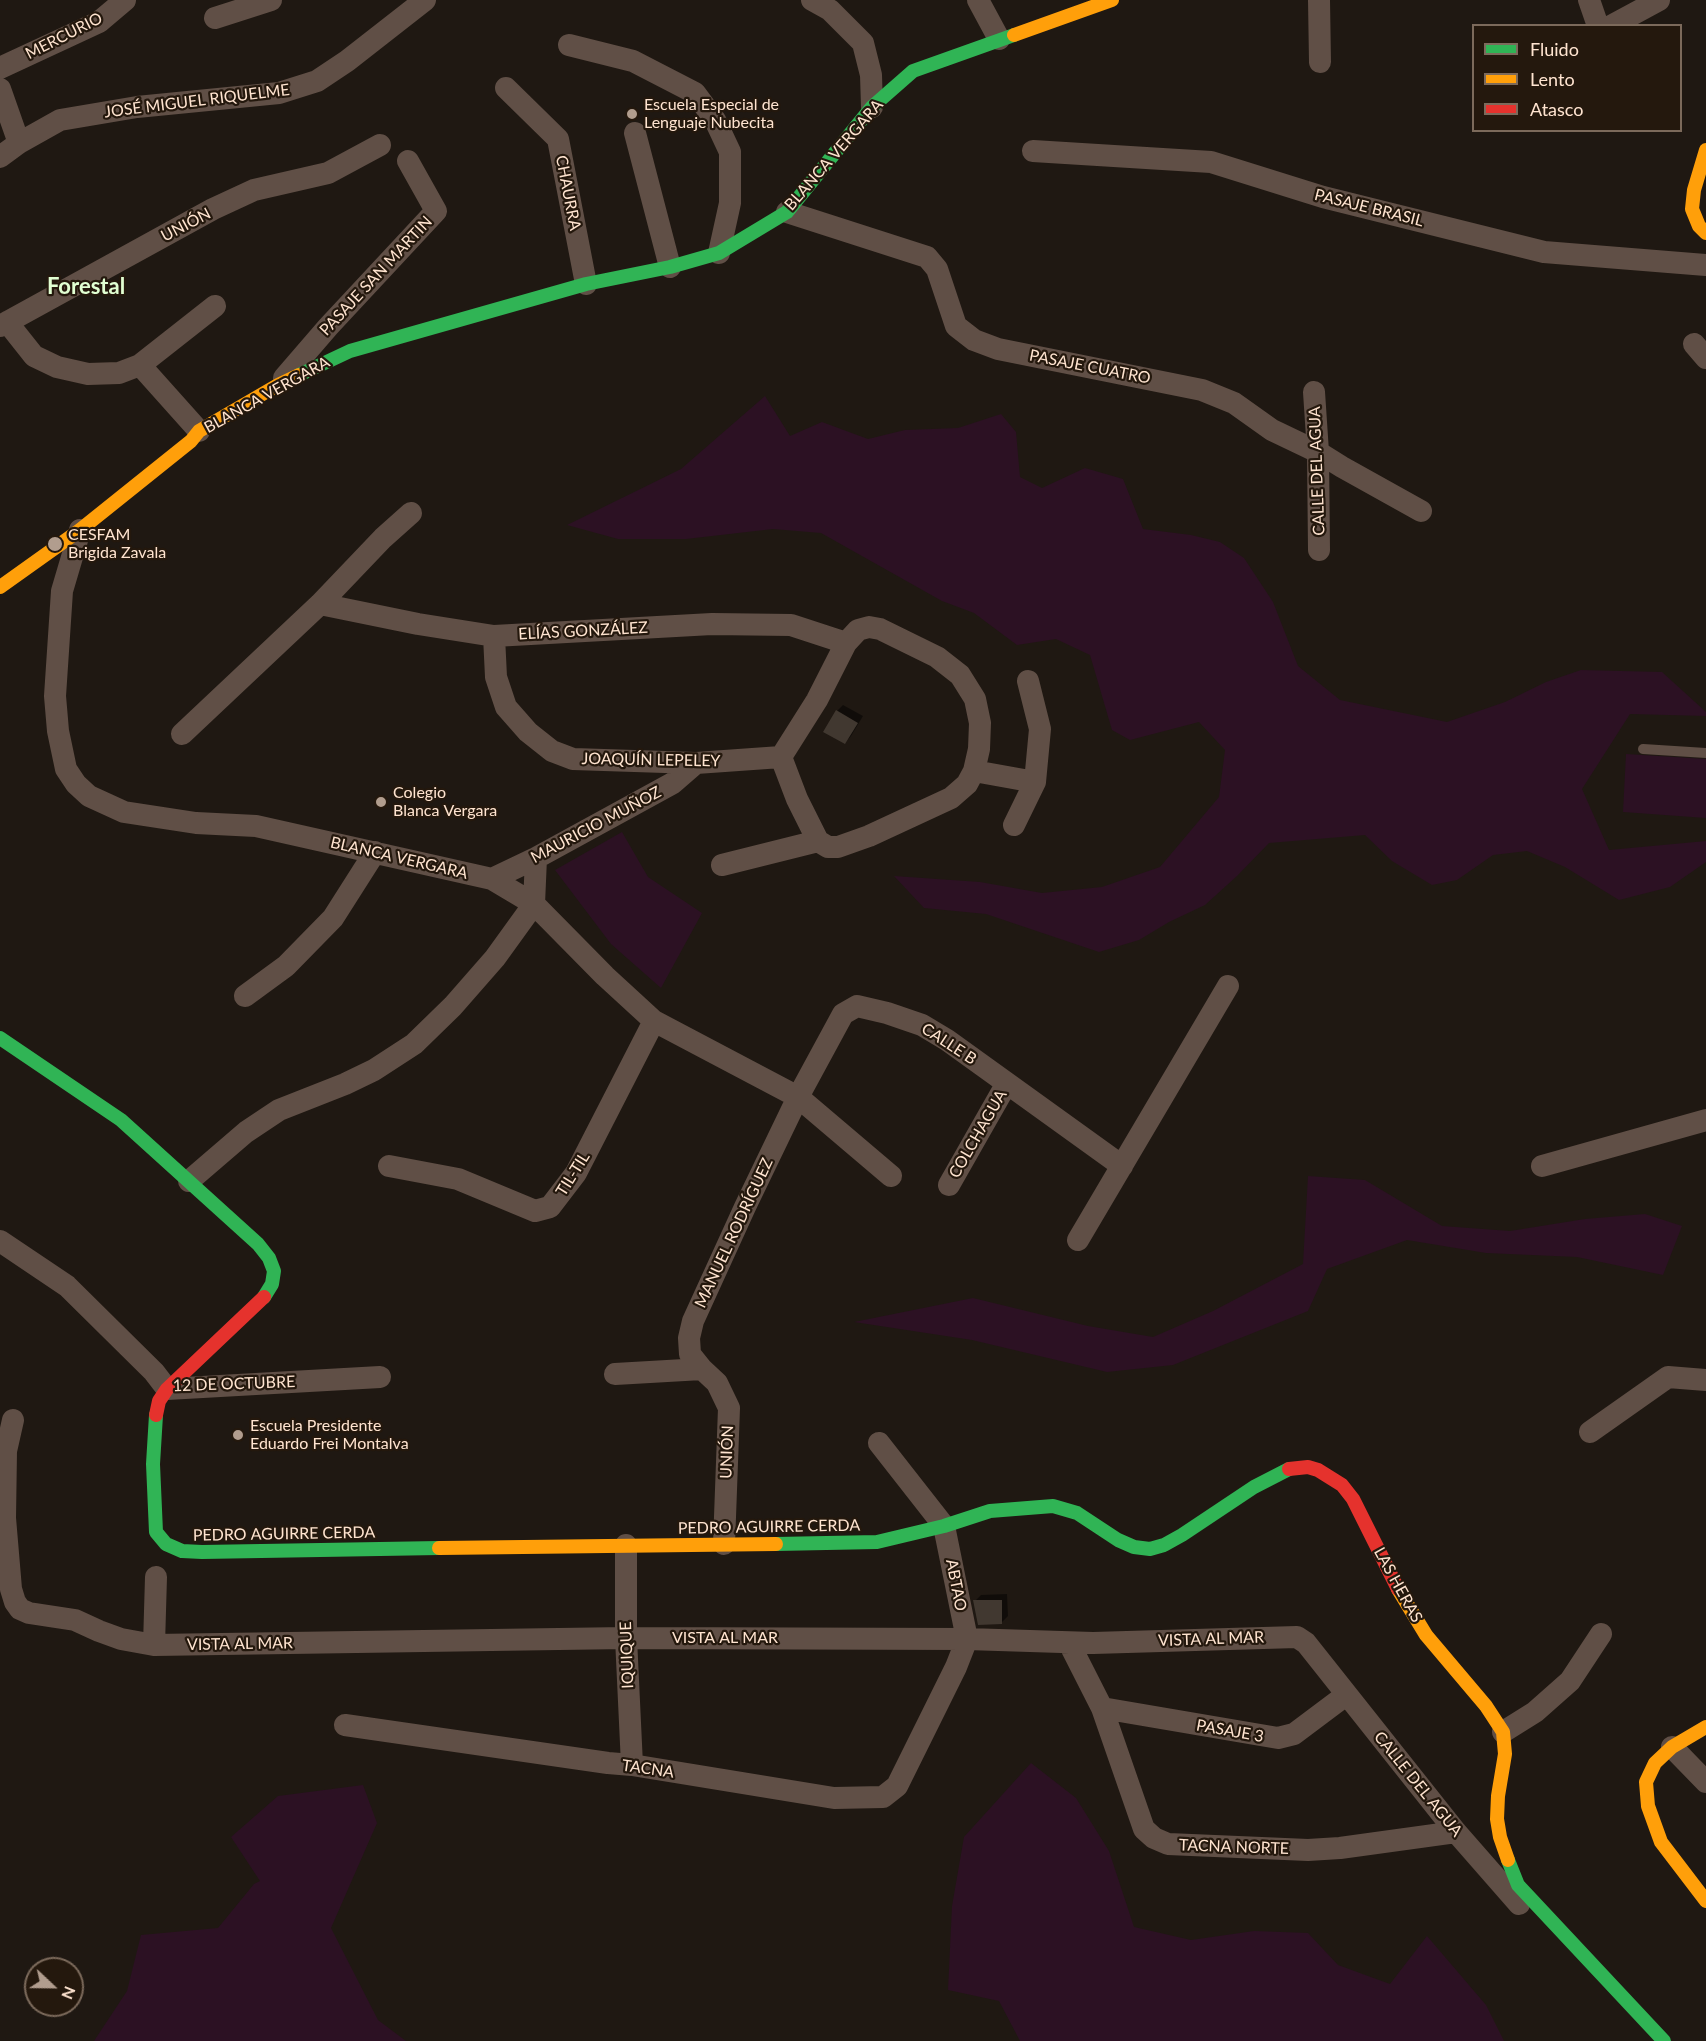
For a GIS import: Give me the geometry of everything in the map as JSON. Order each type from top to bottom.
[{"type":"street","name":"MERCURIO","points":[[0,68],[99,22],[125,0]]},
{"type":"street","points":[[215,18],[271,0]]},
{"type":"street","name":"JOSÉ MIGUEL RIQUELME","points":[[0,157],[19,143],[60,120],[137,107],[279,93],[317,81],[347,61],[425,0]]},
{"type":"street","points":[[812,0],[830,10],[863,43],[871,75],[872,108]]},
{"type":"street","points":[[978,0],[999,39]]},
{"type":"street","name":"BLANCA VERGARA","points":[[891,1176],[798,1097],[654,1021],[605,976],[534,904],[492,879],[256,826],[196,823],[124,812],[108,807],[89,796],[76,784],[66,768],[58,731],[55,696],[62,591],[80,530],[191,441],[199,431],[278,385],[350,351],[586,284],[670,267],[719,253],[787,212],[872,108],[913,71],[999,39],[1049,16],[1112,0]]},
{"type":"street","points":[[1319,0],[1320,62]]},
{"type":"street","points":[[1589,0],[1597,24]]},
{"type":"street","points":[[1615,24],[1659,0]]},
{"type":"street","points":[[569,45],[633,61],[695,93],[709,111],[730,152],[730,203],[719,253]]},
{"type":"street","name":"CHAURRA","points":[[506,88],[558,139],[586,284]]},
{"type":"street","points":[[0,89],[19,143]]},
{"type":"street","points":[[635,133],[670,267]]},
{"type":"street","name":"UNIÓN","points":[[3,324],[213,209],[254,190],[328,173],[380,145]]},
{"type":"street","points":[[1706,150],[1694,190],[1692,209],[1699,226],[1706,233]]},
{"type":"street","name":"PASAJE BRASIL","points":[[1033,151],[1211,162],[1323,197],[1544,252],[1706,265]]},
{"type":"street","name":"PASAJE SAN MARTIN","points":[[278,385],[328,327],[436,211],[408,161]]},
{"type":"street","name":"PASAJE CUATRO","points":[[787,212],[927,257],[937,269],[956,326],[974,340],[998,349],[1202,390],[1234,404],[1272,430],[1318,452],[1342,468],[1421,511]]},
{"type":"street","points":[[3,324],[34,356],[57,367],[88,374],[119,373],[140,365],[214,306]]},
{"type":"street","points":[[140,365],[199,431]]},
{"type":"street","name":"CALLE DEL AGUA","points":[[1314,392],[1318,452],[1319,550]]},
{"type":"street","points":[[182,734],[320,604],[383,538],[411,513]]},
{"type":"street","points":[[0,587],[80,530]]},
{"type":"street","name":"ELÍAS GONZÁLEZ","points":[[320,604],[418,624],[494,636],[712,624],[791,625],[846,643]]},
{"type":"street","points":[[868,627],[880,629],[937,657],[960,675],[975,699],[980,723],[979,749],[974,771],[967,784],[951,798],[869,836],[838,847],[828,846],[818,841],[797,799],[781,757],[817,700],[846,643],[858,630],[868,627]]},
{"type":"street","name":"JOAQUÍN LEPELEY","points":[[494,636],[496,677],[507,707],[528,732],[552,751],[573,759],[696,763],[781,757]]},
{"type":"street","points":[[1014,825],[1035,782],[1040,729],[1028,681]]},
{"type":"street","name":"MAURICIO MUÑOZ","points":[[492,879],[536,858],[673,783],[696,763]]},
{"type":"street","points":[[974,771],[1035,782]]},
{"type":"street","points":[[722,865],[818,841]]},
{"type":"street","points":[[245,996],[286,966],[333,918],[375,852]]},
{"type":"street","points":[[189,1182],[246,1132],[279,1110],[374,1070],[414,1044],[453,1006],[495,958],[534,904],[536,858]]},
{"type":"street","points":[[1078,1240],[1228,986]]},
{"type":"street","name":"CALLE B","points":[[798,1097],[843,1014],[856,1006],[887,1013],[922,1025],[947,1040],[1122,1166]]},
{"type":"street","name":"TIL-TIL","points":[[390,1166],[458,1179],[535,1211],[550,1207],[576,1173],[654,1021]]},
{"type":"street","name":"PEDRO AGUIRRE CERDA","points":[[0,1038],[121,1120],[258,1244],[269,1258],[274,1271],[267,1295],[167,1389],[159,1401],[153,1464],[156,1532],[166,1544],[182,1551],[877,1542],[944,1526]]},
{"type":"street","name":"COLCHAGUA","points":[[949,1185],[1007,1083]]},
{"type":"street","name":"MANUEL RODRÍGUEZ","points":[[702,1369],[690,1354],[688,1338],[693,1321],[798,1097]]},
{"type":"street","points":[[1542,1166],[1706,1120]]},
{"type":"street","name":"12 DE OCTUBRE","points":[[0,1241],[67,1286],[154,1372],[167,1389],[380,1377]]},
{"type":"street","points":[[615,1374],[702,1369]]},
{"type":"street","name":"UNIÓN","points":[[702,1369],[717,1383],[729,1408],[724,1544]]},
{"type":"street","points":[[1590,1432],[1668,1377],[1706,1380]]},
{"type":"street","name":"VISTA AL MAR","points":[[13,1420],[6,1451],[5,1518],[11,1589],[15,1602],[20,1609],[29,1613],[75,1620],[121,1639],[154,1645],[626,1638],[967,1639],[1069,1643],[1297,1638]]},
{"type":"street","name":"ABTAO","points":[[879,1443],[944,1526],[967,1639]]},
{"type":"street","name":"LAS HERAS","points":[[944,1526],[990,1511],[1029,1506],[1053,1506],[1077,1514],[1134,1548],[1150,1549],[1164,1545],[1277,1474],[1293,1468],[1308,1467],[1318,1470],[1342,1485],[1353,1499],[1402,1597],[1426,1635],[1486,1706],[1503,1732]]},
{"type":"street","name":"IQUIQUE","points":[[626,1545],[626,1638],[632,1765]]},
{"type":"street","points":[[154,1645],[156,1576]]},
{"type":"street","points":[[1601,1634],[1570,1681],[1535,1712],[1503,1732],[1505,1754],[1498,1796],[1497,1819],[1500,1837],[1518,1885],[1575,1968],[1610,2003]]},
{"type":"street","name":"CALLE DEL AGUA","points":[[1297,1638],[1306,1643],[1456,1832],[1540,1919]]},
{"type":"street","name":"TACNA","points":[[345,1725],[632,1765],[834,1798],[883,1797],[897,1786],[921,1740],[967,1639]]},
{"type":"street","name":"TACNA NORTE","points":[[1069,1643],[1102,1708],[1144,1829],[1154,1838],[1168,1844],[1308,1850],[1340,1848],[1456,1832]]},
{"type":"street","name":"PASAJE 3","points":[[1102,1708],[1278,1738],[1294,1734],[1346,1695]]},
{"type":"street","points":[[1706,1727],[1672,1747],[1655,1763],[1646,1782],[1648,1806],[1661,1842],[1706,1901]]},
{"type":"street","points":[[1672,1747],[1706,1782]]},
{"type":"street","points":[[1540,1919],[1664,2041]]},
{"type":"lane","points":[[1643,749],[1706,753]]},
{"type":"shaded area","points":[[765,396],[790,436],[822,422],[868,439],[905,430],[958,428],[1001,414],[1016,432],[1020,477],[1042,488],[1085,468],[1123,479],[1143,529],[1191,535],[1220,542],[1244,558],[1273,602],[1298,666],[1340,700],[1447,722],[1505,702],[1546,682],[1581,670],[1662,672],[1706,712],[1706,716],[1630,714],[1582,789],[1609,850],[1706,841],[1706,862],[1670,887],[1619,900],[1565,867],[1527,851],[1493,855],[1457,880],[1432,885],[1392,861],[1365,835],[1269,843],[1205,905],[1169,922],[1139,940],[1099,952],[986,914],[924,908],[894,876],[980,882],[1042,893],[1102,887],[1160,867],[1219,797],[1225,750],[1199,722],[1130,740],[1112,730],[1090,655],[1056,639],[1017,645],[974,613],[942,601],[821,533],[773,529],[686,539],[618,539],[567,525],[681,469]]},
{"type":"shaded area","points":[[1626,754],[1706,759],[1706,818],[1623,812]]},
{"type":"shaded area","points":[[622,832],[648,877],[702,913],[661,988],[611,944],[555,870]]},
{"type":"shaded area","points":[[1308,1176],[1365,1180],[1442,1226],[1510,1231],[1585,1219],[1645,1214],[1682,1226],[1663,1275],[1577,1257],[1486,1253],[1407,1240],[1327,1269],[1308,1311],[1173,1365],[1107,1372],[972,1340],[854,1322],[973,1298],[1088,1326],[1153,1337],[1213,1311],[1303,1264]]},
{"type":"shaded area","points":[[1031,1763],[1076,1798],[1109,1851],[1134,1927],[1191,1940],[1254,1931],[1308,1933],[1338,1965],[1390,1984],[1427,1936],[1486,2005],[1504,2041],[1020,2041],[999,2001],[948,1990],[952,1906],[964,1837]]},
{"type":"shaded area","points":[[363,1785],[377,1823],[331,1928],[378,2020],[406,2041],[94,2041],[127,1991],[141,1935],[218,1928],[254,1884],[260,1881],[231,1837],[278,1796]]},
{"type":"building","points":[[836,710],[858,723],[845,744],[823,732]]},
{"type":"building","points":[[973,1600],[1002,1600],[1002,1624],[978,1625]]},
{"type":"traffic: fast","points":[[299,375],[350,351],[586,284],[670,267],[719,253],[787,212],[872,107],[913,71],[1014,35]]},
{"type":"traffic: fast","points":[[0,1038],[121,1120],[258,1244],[269,1258],[274,1271],[272,1284],[264,1297]]},
{"type":"traffic: fast","points":[[156,1415],[153,1464],[156,1532],[166,1544],[182,1551],[202,1552],[439,1548]]},
{"type":"traffic: fast","points":[[776,1544],[877,1542],[944,1526],[990,1511],[1053,1506],[1077,1513],[1118,1540],[1134,1547],[1150,1549],[1164,1545],[1182,1535],[1254,1487],[1289,1469]]},
{"type":"traffic: fast","points":[[1508,1860],[1518,1885],[1664,2041]]},
{"type":"traffic: slow","points":[[1014,35],[1112,0]]},
{"type":"traffic: slow","points":[[1706,150],[1694,190],[1692,209],[1699,226],[1706,233]]},
{"type":"traffic: slow","points":[[0,587],[80,530],[191,441],[199,431],[299,375]]},
{"type":"traffic: slow","points":[[439,1548],[776,1544]]},
{"type":"traffic: slow","points":[[1398,1589],[1426,1635],[1486,1706],[1503,1732],[1505,1754],[1498,1796],[1497,1819],[1508,1860]]},
{"type":"traffic: slow","points":[[1706,1727],[1672,1747],[1655,1763],[1646,1782],[1648,1806],[1661,1842],[1706,1901]]},
{"type":"traffic: jam","points":[[156,1415],[159,1401],[167,1389],[264,1297]]},
{"type":"traffic: jam","points":[[1289,1469],[1308,1467],[1318,1470],[1342,1485],[1353,1499],[1398,1589]]},
{"type":"place","name":"Escuela Especial de Lenguaje Nubecita","points":[[632,114]]},
{"type":"place","name":"CESFAM Brigida Zavala","points":[[55,544]]},
{"type":"place","name":"Colegio Blanca Vergara","points":[[381,802]]},
{"type":"place","name":"Escuela Presidente Eduardo Frei Montalva","points":[[238,1435]]},
{"type":"district","name":"Forestal","points":[[86,287]]}]
